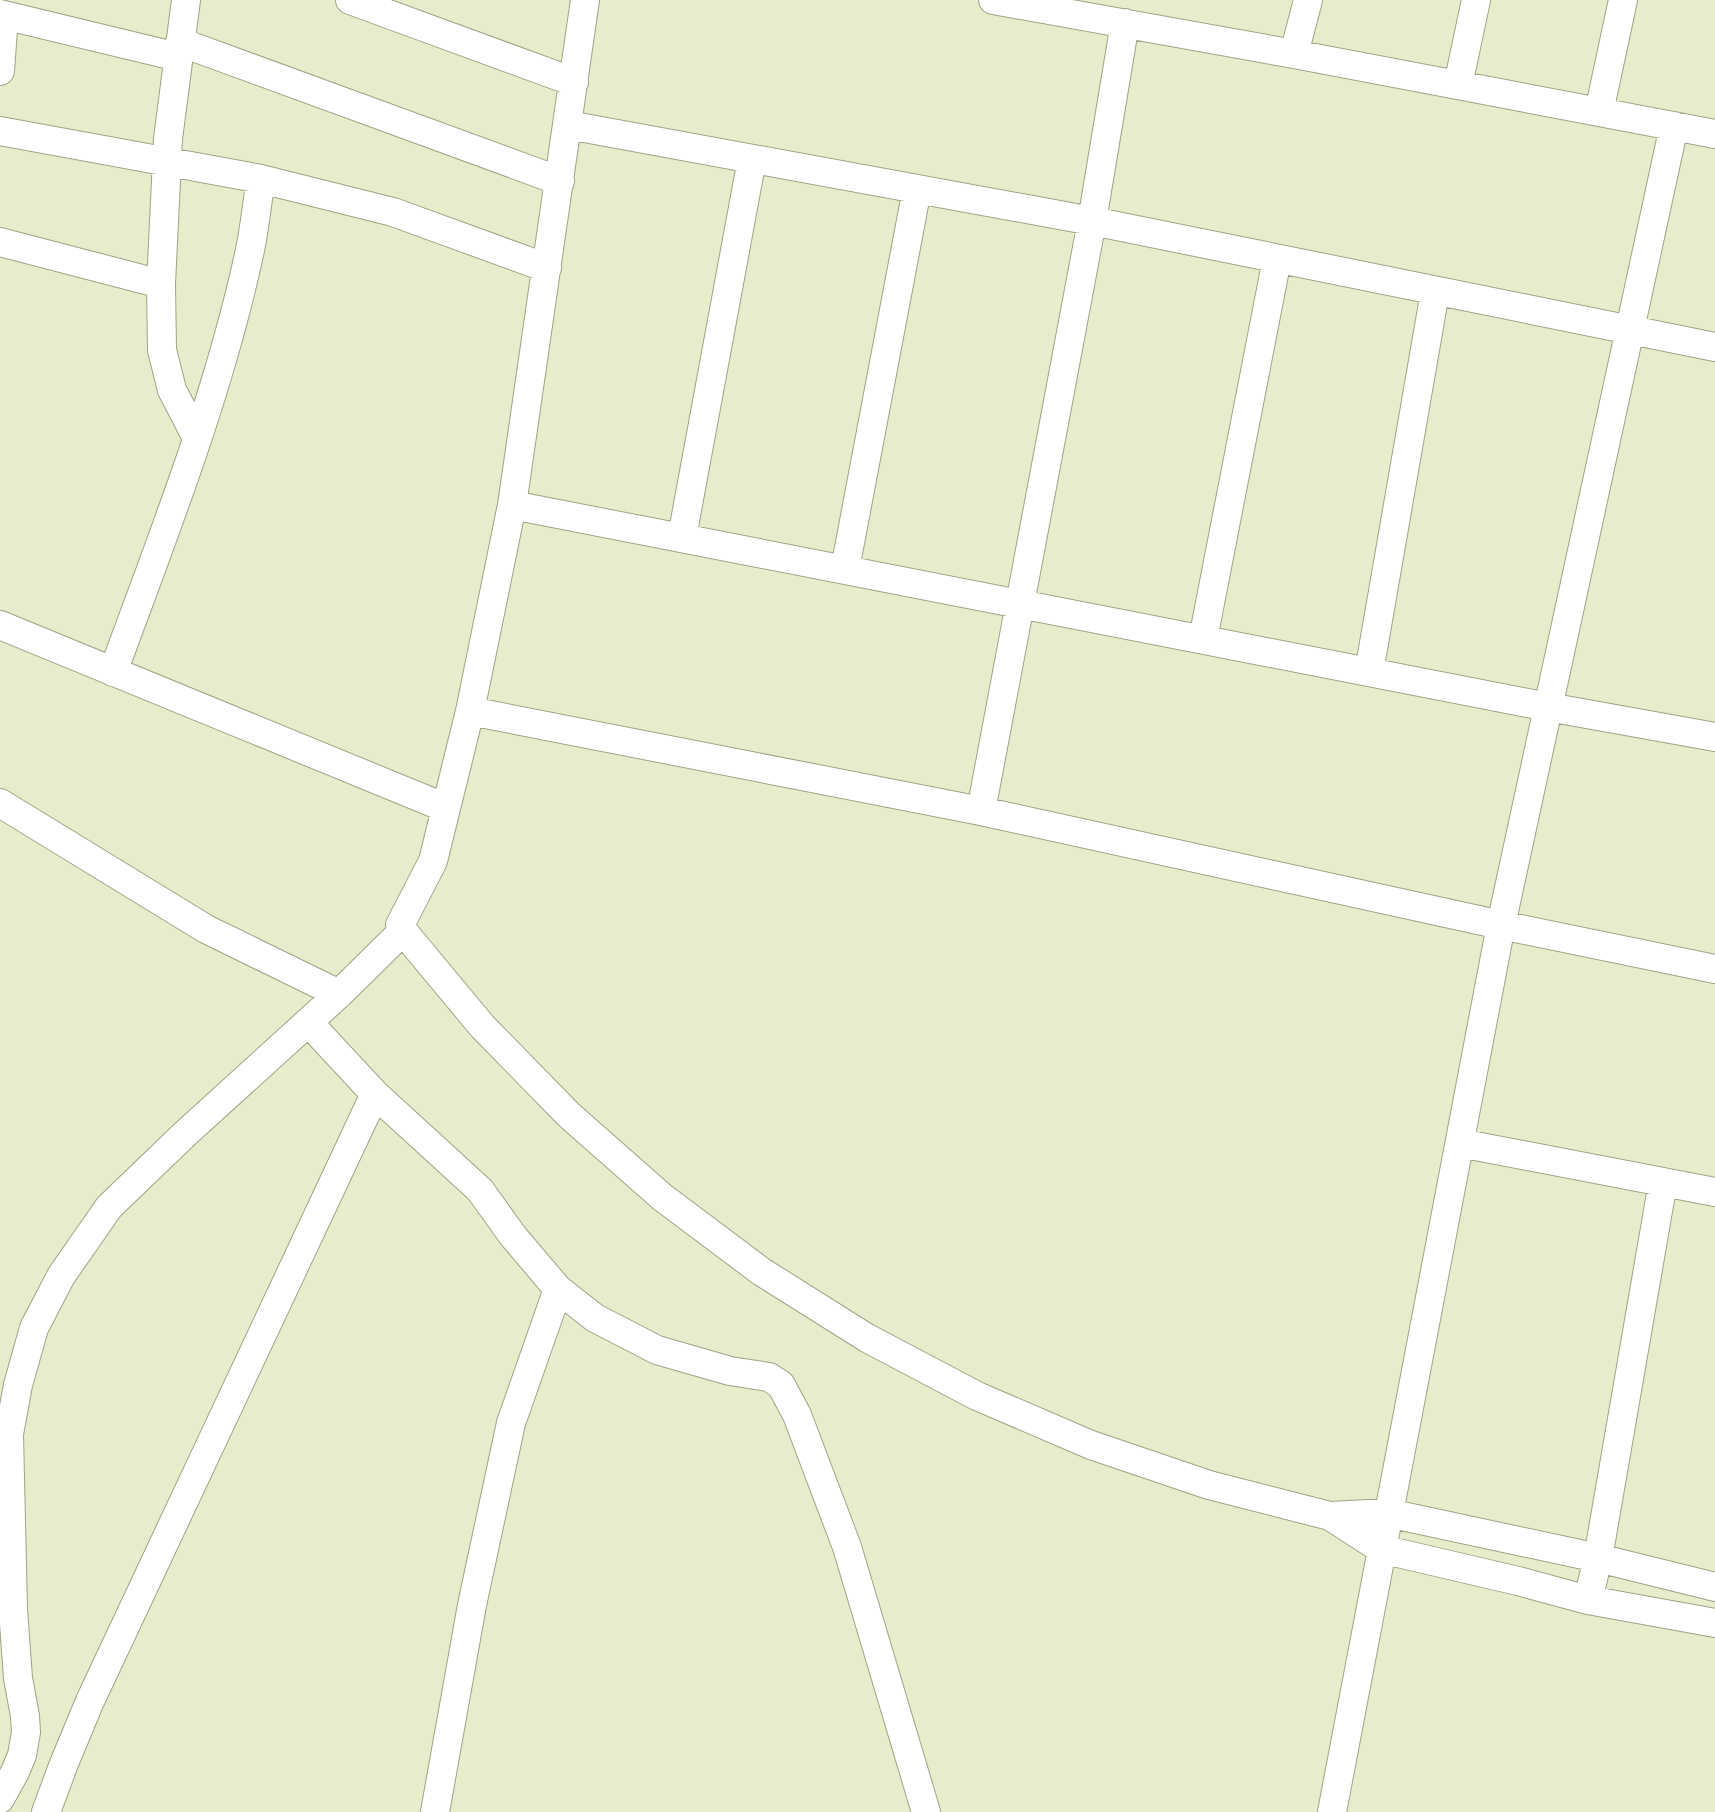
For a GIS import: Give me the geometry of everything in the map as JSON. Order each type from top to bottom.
[{"type":"street","points":[[186,0],[168,139],[161,284],[162,350],[172,390],[197,438]]},
{"type":"street","points":[[350,0],[574,82]]},
{"type":"street","points":[[585,0],[512,505],[470,711],[433,861],[400,925],[482,1026],[569,1115],[662,1197],[762,1272],[867,1338],[977,1396],[1091,1446],[1209,1485],[1330,1516],[1388,1513],[1598,1558],[1715,1587]]},
{"type":"street","points":[[993,0],[1294,54],[1715,134]]},
{"type":"street","points":[[1294,54],[1308,0]]},
{"type":"street","points":[[1458,85],[1476,0]]},
{"type":"street","points":[[1599,112],[1623,0]]},
{"type":"street","points":[[0,71],[2,14],[179,50],[560,181]]},
{"type":"street","points":[[982,811],[1092,221],[1125,24]]},
{"type":"street","points":[[568,125],[1092,221],[1435,292],[1715,347]]},
{"type":"street","points":[[1332,1812],[1501,925],[1674,126]]},
{"type":"street","points":[[0,131],[261,179],[392,212],[547,268]]},
{"type":"street","points":[[682,537],[752,159]]},
{"type":"street","points":[[114,672],[189,466],[230,328],[250,249],[261,179]]},
{"type":"street","points":[[845,569],[917,189]]},
{"type":"street","points":[[0,242],[161,284]]},
{"type":"street","points":[[1204,639],[1277,259]]},
{"type":"street","points":[[1369,672],[1435,292]]},
{"type":"street","points":[[512,505],[1548,707],[1715,737]]},
{"type":"street","points":[[0,625],[446,808]]},
{"type":"street","points":[[470,711],[982,811],[1501,925],[1715,969]]},
{"type":"street","points":[[0,804],[206,929],[339,994]]},
{"type":"street","points":[[0,1799],[22,1755],[26,1732],[18,1678],[13,1609],[9,1434],[18,1385],[34,1328],[61,1276],[109,1207],[186,1133],[339,994],[404,930]]},
{"type":"street","points":[[308,1022],[375,1094],[480,1190],[513,1236],[558,1289],[595,1318],[657,1350],[730,1371],[769,1377],[781,1385],[797,1416],[847,1547],[926,1812]]},
{"type":"street","points":[[46,1812],[90,1702],[375,1094]]},
{"type":"street","points":[[1460,1143],[1715,1192]]},
{"type":"street","points":[[1588,1600],[1598,1558],[1663,1182]]},
{"type":"street","points":[[435,1812],[472,1605],[511,1423],[558,1289]]},
{"type":"street","points":[[1330,1516],[1381,1549],[1518,1581],[1588,1600],[1715,1623]]}]
